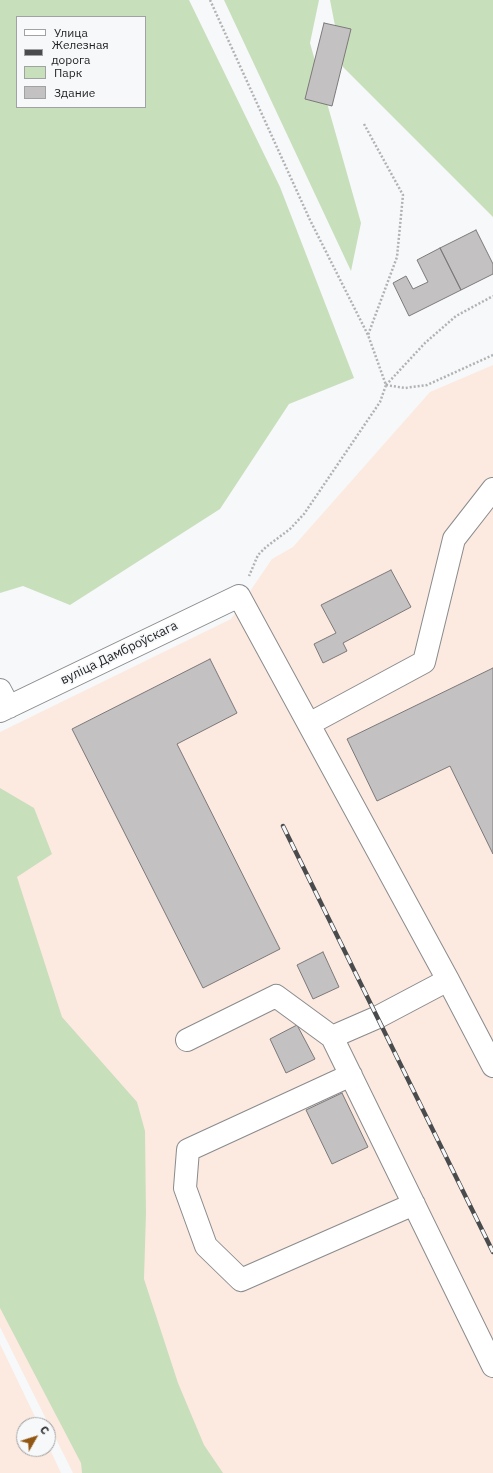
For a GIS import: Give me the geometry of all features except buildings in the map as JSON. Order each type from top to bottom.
[{"type":"street","points":[[309,724],[424,662],[454,539],[493,489]]},
{"type":"street","name":"вуліца Дамброўскага","points":[[3,703],[239,596]]},
{"type":"street","points":[[239,596],[448,980],[493,1066]]},
{"type":"street","points":[[332,1037],[378,1017],[448,980]]},
{"type":"street","points":[[187,1040],[276,996],[332,1037],[493,1366]]},
{"type":"street","points":[[351,1075],[188,1150],[185,1188],[206,1246],[241,1280],[414,1204]]},
{"type":"path","points":[[210,0],[310,220],[368,335],[386,385]]},
{"type":"path","points":[[364,124],[403,195],[397,257],[368,335]]},
{"type":"path","points":[[239,596],[258,555],[290,529],[304,514],[380,402],[386,385],[425,343],[456,316],[493,296]]},
{"type":"path","points":[[386,385],[405,388],[427,385],[493,355]]},
{"type":"shaded area","points":[[493,365],[493,1473],[73,1473],[56,1439],[56,1417],[45,1417],[0,1327],[0,732],[231,619],[272,559],[293,547],[430,392]]},
{"type":"shaded area","points":[[0,1344],[35,1417],[16,1417],[16,1457],[54,1457],[61,1473],[0,1473]]},
{"type":"green space","points":[[0,0],[189,0],[280,187],[354,378],[289,404],[220,509],[70,605],[23,586],[0,593]]},
{"type":"green space","points":[[224,0],[319,0],[310,43],[361,223],[351,271]]},
{"type":"green space","points":[[330,0],[493,0],[493,217],[343,67]]},
{"type":"green space","points":[[0,788],[34,808],[52,854],[17,877],[62,1017],[137,1102],[145,1131],[146,1213],[144,1279],[178,1383],[204,1445],[223,1473],[82,1473],[81,1463],[0,1308]]},
{"type":"railway","points":[[283,826],[493,1252]]}]
